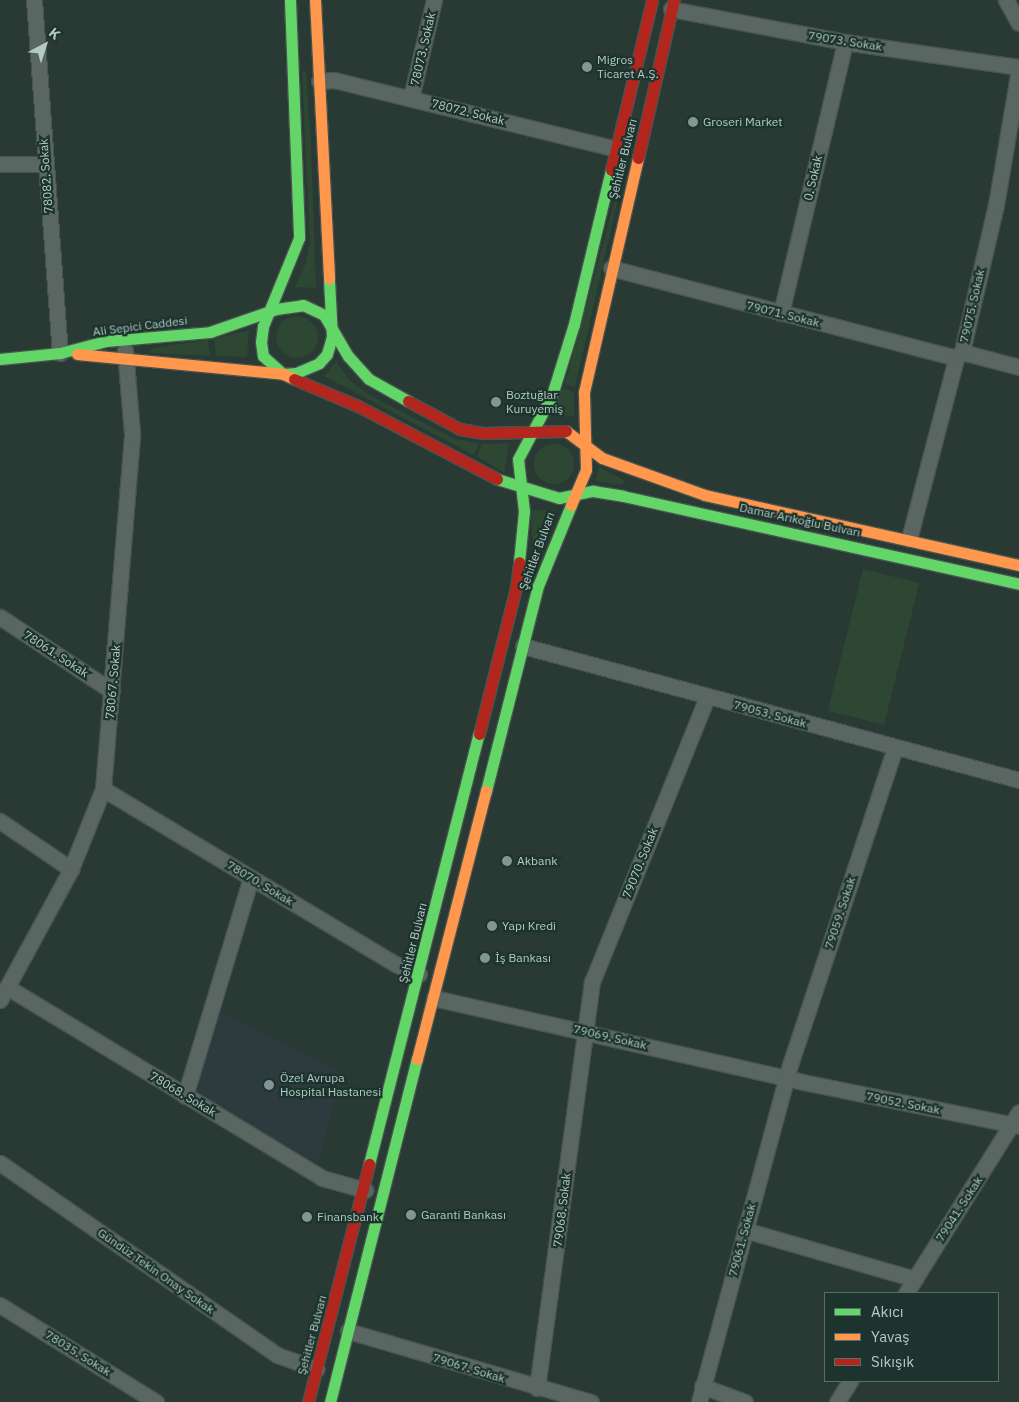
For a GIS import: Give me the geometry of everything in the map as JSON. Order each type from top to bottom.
[{"type":"main road","points":[[290,0],[299,238],[269,313],[261,342],[264,356],[283,374],[302,371],[319,363],[331,346],[332,326],[315,0]]},
{"type":"main road","name":"Şehitler Bulvarı","points":[[532,429],[552,395],[568,345],[652,0]]},
{"type":"main road","name":"Şehitler Bulvarı","points":[[585,443],[584,392],[673,5]]},
{"type":"main road","points":[[269,313],[288,306],[303,305],[324,315],[352,362],[369,379],[440,420],[460,429],[483,433],[532,429],[561,429],[585,443],[586,470],[574,495],[559,498],[519,488],[518,459],[532,429]]},
{"type":"main road","name":"Ali Sepici Caddesi","points":[[60,353],[106,341],[125,341],[210,332],[269,313]]},
{"type":"main road","points":[[0,359],[60,353]]},
{"type":"main road","name":"Ali Sepici Caddesi","points":[[60,353],[125,357],[283,374],[358,406],[519,488]]},
{"type":"main road","name":"Damar Arıkoğlu Bulvarı","points":[[585,443],[602,458],[628,470],[705,495],[909,538],[1019,565]]},
{"type":"main road","name":"Şehitler Bulvarı","points":[[308,1402],[365,1190],[516,588],[524,511],[519,488]]},
{"type":"main road","name":"Damar Arıkoğlu Bulvarı","points":[[574,495],[593,491],[623,496],[1019,584]]},
{"type":"main road","name":"Şehitler Bulvarı","points":[[330,1402],[522,646],[543,569],[574,495]]},
{"type":"street","name":"78082. Sokak","points":[[34,0],[60,353]]},
{"type":"street","name":"78073. Sokak","points":[[411,98],[434,0]]},
{"type":"street","points":[[1006,0],[1019,23]]},
{"type":"street","name":"79073. Sokak","points":[[673,5],[845,42],[1019,68]]},
{"type":"street","name":"0. Sokak","points":[[781,313],[845,42]]},
{"type":"street","name":"79075. Sokak","points":[[909,538],[959,355],[996,205],[1019,68]]},
{"type":"street","name":"78072. Sokak","points":[[318,81],[334,80],[617,149]]},
{"type":"street","points":[[0,164],[45,164]]},
{"type":"street","name":"79071. Sokak","points":[[611,268],[781,313],[959,355],[1019,367]]},
{"type":"street","name":"78067. Sokak","points":[[0,1000],[72,869],[103,789],[132,433],[125,341]]},
{"type":"street","name":"78061. Sokak","points":[[0,617],[112,691]]},
{"type":"street","name":"79053. Sokak","points":[[522,646],[1019,780]]},
{"type":"street","name":"79070. Sokak","points":[[585,1031],[592,982],[707,697]]},
{"type":"street","name":"79059. Sokak","points":[[786,1079],[895,747]]},
{"type":"street","name":"78070. Sokak","points":[[103,789],[395,964],[419,974]]},
{"type":"street","points":[[0,821],[72,869]]},
{"type":"street","points":[[185,1096],[251,878]]},
{"type":"street","name":"78068. Sokak","points":[[7,987],[322,1178],[365,1190]]},
{"type":"street","name":"79069. Sokak","points":[[434,998],[585,1031],[786,1079]]},
{"type":"street","name":"79068. Sokak","points":[[537,1388],[585,1031]]},
{"type":"street","name":"79052. Sokak","points":[[786,1079],[1017,1121]]},
{"type":"street","name":"79061. Sokak","points":[[699,1402],[786,1079]]},
{"type":"street","name":"79041. Sokak","points":[[907,1292],[1017,1121]]},
{"type":"street","name":"Gündüz Tekin Onay Sokak","points":[[0,1163],[277,1355],[317,1369]]},
{"type":"street","points":[[745,1230],[915,1279]]},
{"type":"street","name":"78035. Sokak","points":[[0,1305],[156,1402]]},
{"type":"street","name":"79067. Sokak","points":[[348,1331],[537,1388],[591,1402]]},
{"type":"street","points":[[837,1402],[849,1382]]},
{"type":"street","points":[[702,1386],[745,1402]]},
{"type":"shaded area","name":"Özel Avrupa Hospital Hastanesi","points":[[216,1009],[342,1074],[318,1163],[196,1095]]},
{"type":"green space","points":[[302,72],[306,72],[311,148],[316,288],[295,287],[306,263],[310,241]]},
{"type":"green space","points":[[632,137],[575,387],[565,384]]},
{"type":"green space","points":[[301,316],[309,319],[315,325],[318,337],[315,349],[309,355],[293,358],[285,355],[279,349],[276,333],[279,325],[285,319]]},
{"type":"green space","points":[[249,330],[247,357],[216,356],[214,339]]},
{"type":"green space","points":[[208,340],[210,356],[149,353],[152,348]]},
{"type":"green space","points":[[336,362],[351,382],[371,396],[453,438],[479,444],[474,455],[324,376]]},
{"type":"green space","points":[[563,388],[574,392],[574,416],[553,415]]},
{"type":"green space","points":[[509,443],[504,473],[477,456],[482,444]]},
{"type":"green space","points":[[558,444],[565,447],[571,453],[574,464],[573,472],[565,481],[558,484],[550,484],[543,481],[535,472],[534,460],[537,453],[546,445]]},
{"type":"green space","points":[[599,467],[624,480],[623,485],[596,481]]},
{"type":"green space","points":[[531,509],[555,512],[544,541],[532,539]]},
{"type":"green space","points":[[863,569],[919,583],[884,725],[828,711]]},
{"type":"traffic: fast","points":[[290,0],[299,238],[263,326],[261,342],[263,356],[283,374],[296,373],[319,363],[327,354],[332,337],[329,279]]},
{"type":"traffic: fast","points":[[519,562],[524,511],[518,459],[552,395],[574,324],[611,170]]},
{"type":"traffic: fast","points":[[0,359],[60,353],[106,341],[210,332],[276,309],[303,305],[324,315],[348,356],[369,379],[408,401]]},
{"type":"traffic: fast","points":[[497,479],[559,498],[593,491],[623,496],[1019,584]]},
{"type":"traffic: fast","points":[[486,791],[538,586],[571,505]]},
{"type":"traffic: fast","points":[[369,1164],[479,734]]},
{"type":"traffic: fast","points":[[330,1402],[417,1059]]},
{"type":"traffic: slow","points":[[315,0],[329,279]]},
{"type":"traffic: slow","points":[[571,505],[586,470],[584,392],[638,158]]},
{"type":"traffic: slow","points":[[77,354],[283,374],[294,379]]},
{"type":"traffic: slow","points":[[566,431],[602,458],[705,495],[1019,565]]},
{"type":"traffic: slow","points":[[417,1059],[486,791]]},
{"type":"traffic: jam","points":[[611,170],[652,0]]},
{"type":"traffic: jam","points":[[638,158],[674,0]]},
{"type":"traffic: jam","points":[[294,379],[358,406],[497,479]]},
{"type":"traffic: jam","points":[[408,401],[460,429],[483,433],[566,431]]},
{"type":"traffic: jam","points":[[479,734],[516,588],[519,562]]},
{"type":"traffic: jam","points":[[308,1402],[369,1164]]},
{"type":"place","name":"Migros Ticaret A.Ş.","points":[[587,67]]},
{"type":"place","name":"Groseri Market","points":[[693,122]]},
{"type":"place","name":"Boztuğlar Kuruyemiş","points":[[496,402]]},
{"type":"place","name":"Akbank","points":[[507,861]]},
{"type":"place","name":"Yapı Kredi","points":[[492,926]]},
{"type":"place","name":"İş Bankası","points":[[485,958]]},
{"type":"place","name":"Özel Avrupa Hospital Hastanesi","points":[[269,1085]]},
{"type":"place","name":"Garanti Bankası","points":[[411,1215]]},
{"type":"place","name":"Finansbank","points":[[307,1217]]}]
